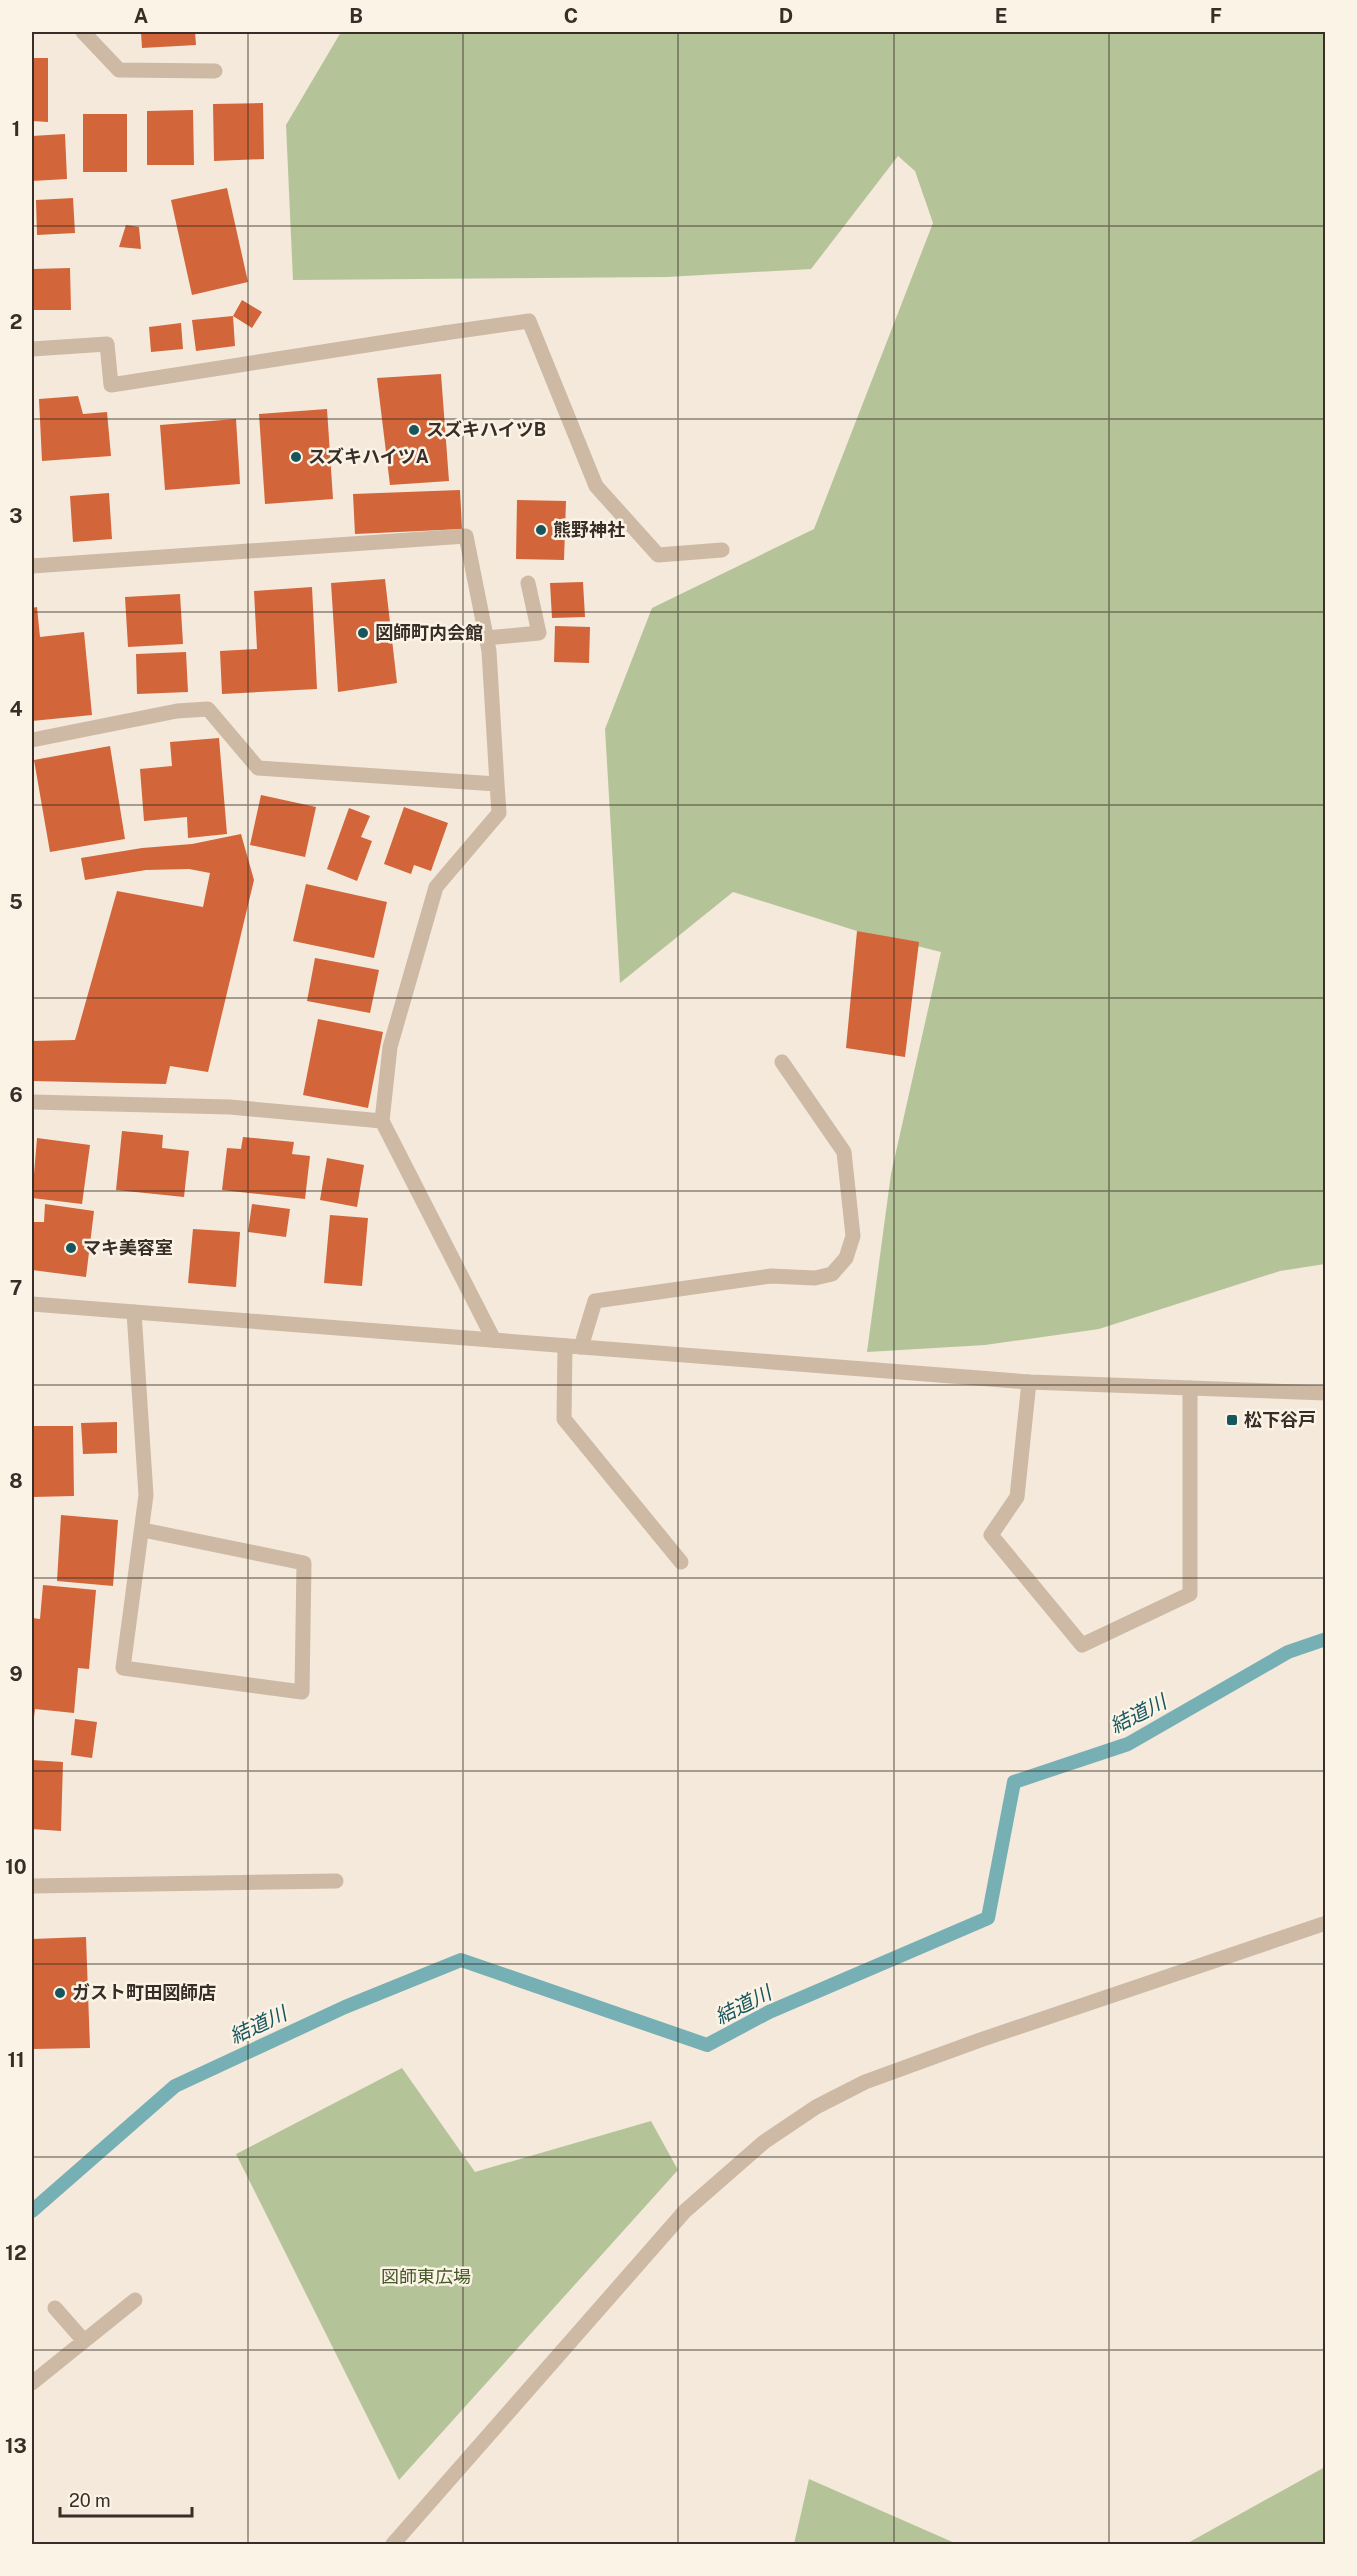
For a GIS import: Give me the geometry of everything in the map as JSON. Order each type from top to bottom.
[{"type":"street","points":[[83,32],[119,70],[215,71]]},
{"type":"street","points":[[32,348],[107,344],[111,385],[529,321],[596,486],[658,555],[722,550]]},
{"type":"street","points":[[32,567],[466,536],[486,638],[499,813],[436,886],[390,1047],[382,1121],[494,1340]]},
{"type":"street","points":[[486,638],[539,633],[528,583]]},
{"type":"street","points":[[32,740],[177,711],[208,709],[258,768],[497,784]]},
{"type":"street","points":[[681,1562],[564,1419],[573,1346],[596,1301],[771,1276],[816,1278],[832,1274],[846,1258],[853,1236],[844,1152],[782,1062]]},
{"type":"street","points":[[32,1102],[230,1107],[382,1121]]},
{"type":"street","points":[[32,1304],[1029,1382],[1326,1393]]},
{"type":"street","points":[[134,1312],[146,1495],[123,1668],[302,1692],[304,1563],[143,1530]]},
{"type":"street","points":[[1029,1382],[1017,1497],[991,1536],[1082,1645],[1190,1594],[1190,1388]]},
{"type":"street","points":[[32,1886],[336,1881]]},
{"type":"street","points":[[393,2544],[685,2211],[764,2142],[798,2119],[865,2082],[1326,1923]]},
{"type":"street","points":[[32,2383],[135,2300]]},
{"type":"street","points":[[56,2308],[84,2342]]},
{"type":"green space","points":[[341,32],[1325,32],[1325,1264],[1280,1271],[1099,1329],[985,1345],[867,1352],[891,1174],[941,952],[857,931],[733,892],[620,983],[605,729],[652,608],[814,529],[933,223],[915,171],[898,156],[811,269],[667,277],[293,280],[286,125]]},
{"type":"green space","name":"図師東広場","points":[[402,2068],[475,2172],[651,2121],[678,2170],[399,2480],[236,2154]]},
{"type":"green space","points":[[1325,2467],[1325,2544],[1186,2544]]},
{"type":"green space","points":[[809,2479],[957,2544],[794,2544]]},
{"type":"building","points":[[141,32],[195,32],[196,45],[142,48]]},
{"type":"building","points":[[32,58],[48,58],[48,122],[32,121]]},
{"type":"building","points":[[263,103],[264,159],[214,161],[213,104]]},
{"type":"building","points":[[193,110],[194,165],[147,165],[147,111]]},
{"type":"building","points":[[83,114],[127,114],[127,172],[83,172]]},
{"type":"building","points":[[65,134],[67,179],[32,181],[32,136]]},
{"type":"building","points":[[227,188],[248,282],[192,295],[171,200]]},
{"type":"building","points":[[73,198],[75,233],[37,235],[36,200]]},
{"type":"building","points":[[126,225],[139,227],[141,249],[119,247]]},
{"type":"building","points":[[70,268],[71,310],[34,310],[33,269]]},
{"type":"building","points":[[242,300],[262,312],[252,328],[233,316]]},
{"type":"building","points":[[233,316],[235,346],[196,351],[192,320]]},
{"type":"building","points":[[181,323],[183,349],[151,352],[149,327]]},
{"type":"building","name":"スズキハイツB","points":[[441,374],[449,481],[390,485],[377,378]]},
{"type":"building","points":[[78,396],[83,414],[107,412],[111,456],[42,461],[39,399]]},
{"type":"building","name":"スズキハイツA","points":[[327,409],[333,499],[265,504],[259,414]]},
{"type":"building","points":[[236,419],[240,484],[165,490],[160,425]]},
{"type":"building","points":[[460,490],[462,529],[355,534],[353,494]]},
{"type":"building","points":[[109,493],[112,539],[73,542],[70,496]]},
{"type":"building","name":"熊野神社","points":[[517,500],[566,501],[564,560],[516,559]]},
{"type":"building","name":"図師町内会館","points":[[385,579],[397,683],[338,692],[331,583]]},
{"type":"building","points":[[583,582],[585,617],[552,618],[550,583]]},
{"type":"building","points":[[312,587],[317,689],[222,694],[220,651],[257,649],[254,591]]},
{"type":"building","points":[[180,594],[183,644],[128,647],[125,597]]},
{"type":"building","points":[[37,607],[40,637],[84,632],[92,715],[32,721],[32,608]]},
{"type":"building","points":[[555,626],[590,627],[589,663],[554,662]]},
{"type":"building","points":[[186,652],[188,692],[137,694],[136,654]]},
{"type":"building","points":[[219,738],[227,834],[188,838],[187,817],[144,821],[140,769],[172,766],[170,742]]},
{"type":"building","points":[[110,746],[125,839],[50,852],[34,760]]},
{"type":"building","points":[[261,795],[316,807],[305,857],[250,845]]},
{"type":"building","points":[[404,807],[448,823],[431,871],[414,865],[411,874],[384,864]]},
{"type":"building","points":[[349,808],[370,816],[361,837],[372,841],[357,881],[327,869]]},
{"type":"building","points":[[241,834],[254,880],[208,1072],[170,1066],[166,1084],[32,1081],[32,1041],[75,1040],[117,891],[203,907],[210,873],[189,869],[146,870],[85,880],[81,858],[142,848],[192,844]]},
{"type":"building","points":[[306,884],[387,902],[374,958],[293,941]]},
{"type":"building","points":[[857,931],[919,942],[905,1057],[846,1048]]},
{"type":"building","points":[[315,958],[379,970],[370,1013],[307,1001]]},
{"type":"building","points":[[318,1019],[383,1032],[368,1108],[303,1095]]},
{"type":"building","points":[[122,1131],[163,1135],[162,1148],[189,1151],[184,1197],[116,1190]]},
{"type":"building","points":[[243,1137],[294,1142],[292,1154],[310,1156],[305,1199],[222,1190],[227,1148],[241,1149]]},
{"type":"building","points":[[37,1138],[90,1145],[82,1204],[32,1198]]},
{"type":"building","points":[[327,1158],[364,1165],[357,1207],[320,1200]]},
{"type":"building","name":"マキ美容室","points":[[45,1204],[94,1211],[86,1277],[32,1270],[32,1222],[44,1222]]},
{"type":"building","points":[[252,1204],[290,1209],[286,1237],[248,1232]]},
{"type":"building","points":[[330,1215],[368,1218],[362,1286],[324,1283]]},
{"type":"building","points":[[193,1229],[240,1232],[236,1287],[188,1283]]},
{"type":"building","points":[[117,1422],[117,1453],[83,1454],[81,1423]]},
{"type":"building","points":[[32,1426],[73,1426],[74,1496],[32,1497]]},
{"type":"building","points":[[61,1515],[118,1520],[113,1586],[57,1581]]},
{"type":"building","points":[[43,1585],[96,1590],[89,1669],[78,1668],[74,1713],[35,1709],[32,1734],[32,1618],[40,1619]]},
{"type":"building","points":[[75,1719],[97,1722],[92,1758],[71,1755]]},
{"type":"building","points":[[32,1760],[63,1762],[61,1831],[32,1829]]},
{"type":"building","name":"ガスト町田図師店","points":[[86,1937],[90,2048],[32,2049],[32,1939]]},
{"type":"waterway","name":"結道川","points":[[32,2211],[175,2086],[345,2007],[461,1960],[707,2045],[769,2012],[988,1918],[1014,1782],[1128,1744],[1288,1652],[1326,1639]]},
{"type":"place","name":"スズキハイツB","points":[[414,430]]},
{"type":"place","name":"スズキハイツA","points":[[296,457]]},
{"type":"place","name":"熊野神社","points":[[541,530]]},
{"type":"place","name":"図師町内会館","points":[[363,633]]},
{"type":"place","name":"マキ美容室","points":[[71,1248]]},
{"type":"place","name":"松下谷戸","points":[[1232,1420]]},
{"type":"place","name":"ガスト町田図師店","points":[[60,1993]]}]
